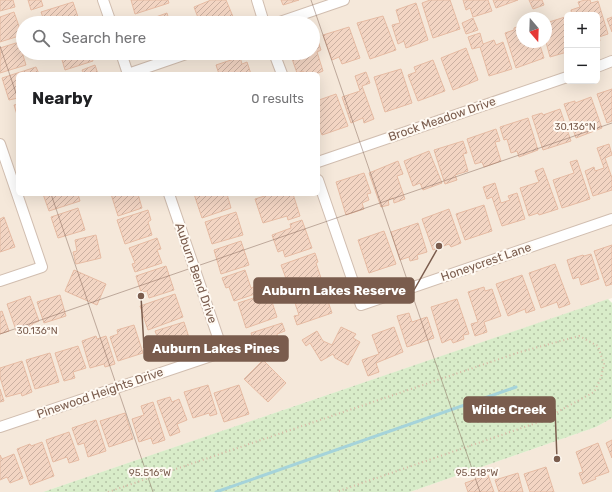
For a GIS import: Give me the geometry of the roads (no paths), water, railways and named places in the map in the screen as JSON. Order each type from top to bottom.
[{"type":"street","points":[[103,0],[108,16]]},
{"type":"street","points":[[257,0],[262,16]]},
{"type":"street","points":[[297,16],[344,0]]},
{"type":"street","points":[[123,60],[127,72]]},
{"type":"street","points":[[134,72],[169,60]]},
{"type":"street","points":[[277,60],[281,72]]},
{"type":"street","points":[[600,66],[612,61]]},
{"type":"street","name":"Brock Meadow Drive","points":[[320,161],[564,78]]},
{"type":"street","points":[[0,144],[16,190]]},
{"type":"street","name":"Honeycrest Lane","points":[[320,186],[361,305],[612,219]]},
{"type":"street","points":[[0,281],[42,266],[18,196]]},
{"type":"street","name":"Auburn Bend Drive","points":[[170,196],[223,352]]},
{"type":"street","name":"Pinewood Heights Drive","points":[[0,428],[223,352]]},
{"type":"waterway","points":[[216,492],[516,387]]},
{"type":"place","name":"Auburn Lakes Reserve","points":[[439,246]]},
{"type":"place","name":"Auburn Lakes Pines","points":[[141,296]]},
{"type":"place","name":"Wilde Creek","points":[[557,459]]}]
